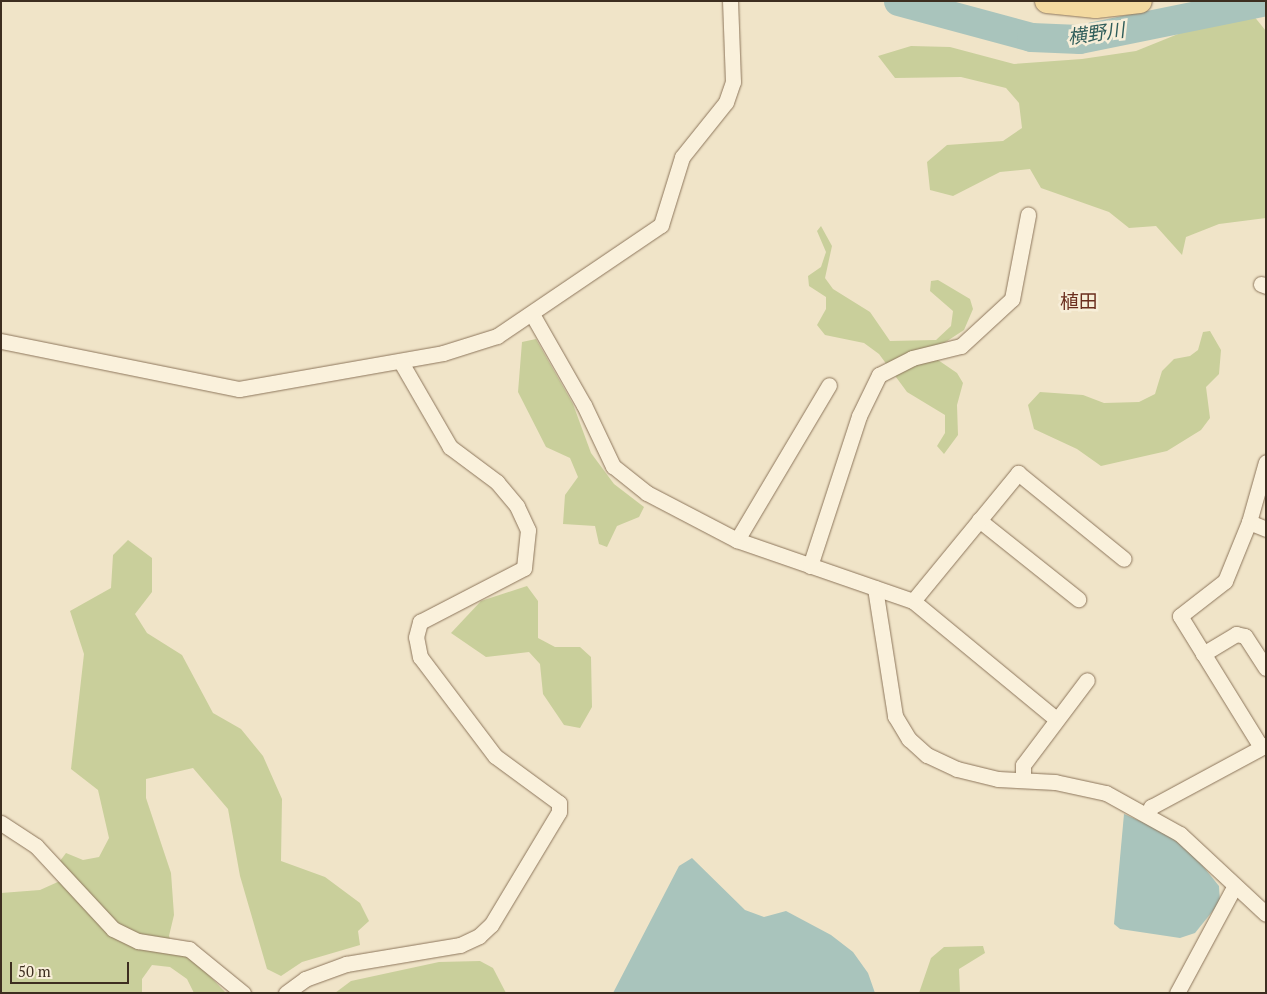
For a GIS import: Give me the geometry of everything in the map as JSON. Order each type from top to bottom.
[{"type":"main road","points":[[1047,1],[1096,6],[1140,1]]},
{"type":"street","points":[[1,341],[240,389],[401,362],[497,336],[532,314],[660,225],[682,157],[726,102],[733,82],[730,1]]},
{"type":"street","points":[[810,566],[859,416],[879,375],[912,358],[961,346],[1012,299],[1028,215]]},
{"type":"street","points":[[532,314],[584,405],[613,466],[647,492],[738,540],[913,601],[1056,719]]},
{"type":"street","points":[[286,993],[305,979],[346,964],[460,945],[479,936],[491,925],[559,812],[559,803],[495,756],[420,657],[416,637],[420,622],[524,568],[528,530],[517,506],[497,482],[450,447],[401,362]]},
{"type":"street","points":[[738,540],[829,386]]},
{"type":"street","points":[[1148,814],[1151,807],[1263,746],[1202,654],[1180,616],[1225,581],[1249,522],[1266,462]]},
{"type":"street","points":[[913,601],[1018,473],[1124,559]]},
{"type":"street","points":[[979,520],[1078,599]]},
{"type":"street","points":[[1249,522],[1266,528]]},
{"type":"street","points":[[875,588],[895,716],[909,739],[927,755],[957,769],[1023,780],[1084,786],[1148,814],[1202,852],[1234,887],[1266,914]]},
{"type":"street","points":[[1202,654],[1236,634],[1245,636],[1266,668]]},
{"type":"street","points":[[1023,780],[1023,765],[1087,680]]},
{"type":"street","points":[[1,822],[36,846],[113,929],[138,941],[189,950],[243,993]]},
{"type":"street","points":[[1178,993],[1234,887]]},
{"type":"green space","points":[[1253,15],[1266,31],[1266,218],[1219,224],[1186,237],[1182,255],[1156,226],[1129,228],[1109,212],[1041,188],[1030,169],[1000,172],[953,196],[930,190],[927,162],[947,145],[1003,141],[1022,128],[1019,103],[1006,88],[961,77],[895,78],[878,56],[911,46],[950,47],[1014,64],[1082,59],[1136,51],[1188,30]]},
{"type":"green space","points":[[821,226],[832,246],[825,278],[833,289],[870,312],[890,341],[936,340],[951,326],[953,311],[930,291],[931,281],[938,280],[970,299],[973,309],[964,330],[941,345],[938,360],[957,373],[963,383],[957,405],[958,435],[944,454],[937,446],[945,433],[945,415],[907,392],[879,354],[864,343],[825,335],[817,325],[826,309],[826,297],[809,286],[808,276],[821,267],[826,252],[817,231]]},
{"type":"green space","points":[[1210,331],[1221,350],[1219,374],[1206,387],[1210,418],[1201,430],[1167,451],[1101,466],[1077,449],[1034,429],[1028,405],[1040,392],[1083,395],[1104,403],[1139,402],[1155,394],[1162,371],[1174,359],[1190,356],[1198,350],[1203,332]]},
{"type":"green space","points":[[536,339],[573,404],[591,453],[614,484],[644,507],[639,517],[617,526],[607,547],[599,544],[595,526],[563,524],[565,495],[578,477],[570,458],[546,447],[518,392],[522,342]]},
{"type":"green space","points":[[128,540],[152,558],[152,592],[135,614],[147,633],[182,655],[213,713],[241,729],[263,756],[282,799],[281,861],[325,877],[360,903],[369,921],[358,931],[360,945],[302,962],[281,976],[267,969],[240,876],[228,809],[193,768],[146,779],[146,798],[171,873],[174,915],[169,936],[175,951],[196,962],[226,993],[194,993],[187,979],[170,967],[152,965],[142,979],[142,993],[1,993],[1,893],[40,890],[60,881],[60,861],[66,853],[83,860],[99,857],[109,838],[98,790],[71,769],[84,654],[70,611],[111,588],[113,555]]},
{"type":"green space","points":[[527,586],[538,601],[538,638],[555,647],[580,647],[591,657],[592,707],[580,728],[564,725],[543,694],[540,664],[529,652],[486,657],[451,633],[481,601]]},
{"type":"green space","points":[[983,946],[985,953],[959,969],[960,993],[919,993],[931,958],[944,947]]},
{"type":"green space","points":[[480,961],[493,968],[506,993],[335,993],[351,981],[439,962]]},
{"type":"water","points":[[1124,814],[1163,831],[1194,855],[1219,886],[1220,902],[1195,933],[1180,938],[1120,929],[1114,924]]},
{"type":"water","points":[[692,858],[745,910],[764,917],[786,911],[831,935],[853,952],[868,973],[875,993],[613,993],[679,866]]},
{"type":"waterway","name":"横野川","points":[[898,1],[1031,37],[1079,39],[1266,1]]},
{"type":"district","name":"植田","points":[[1079,301]]}]
